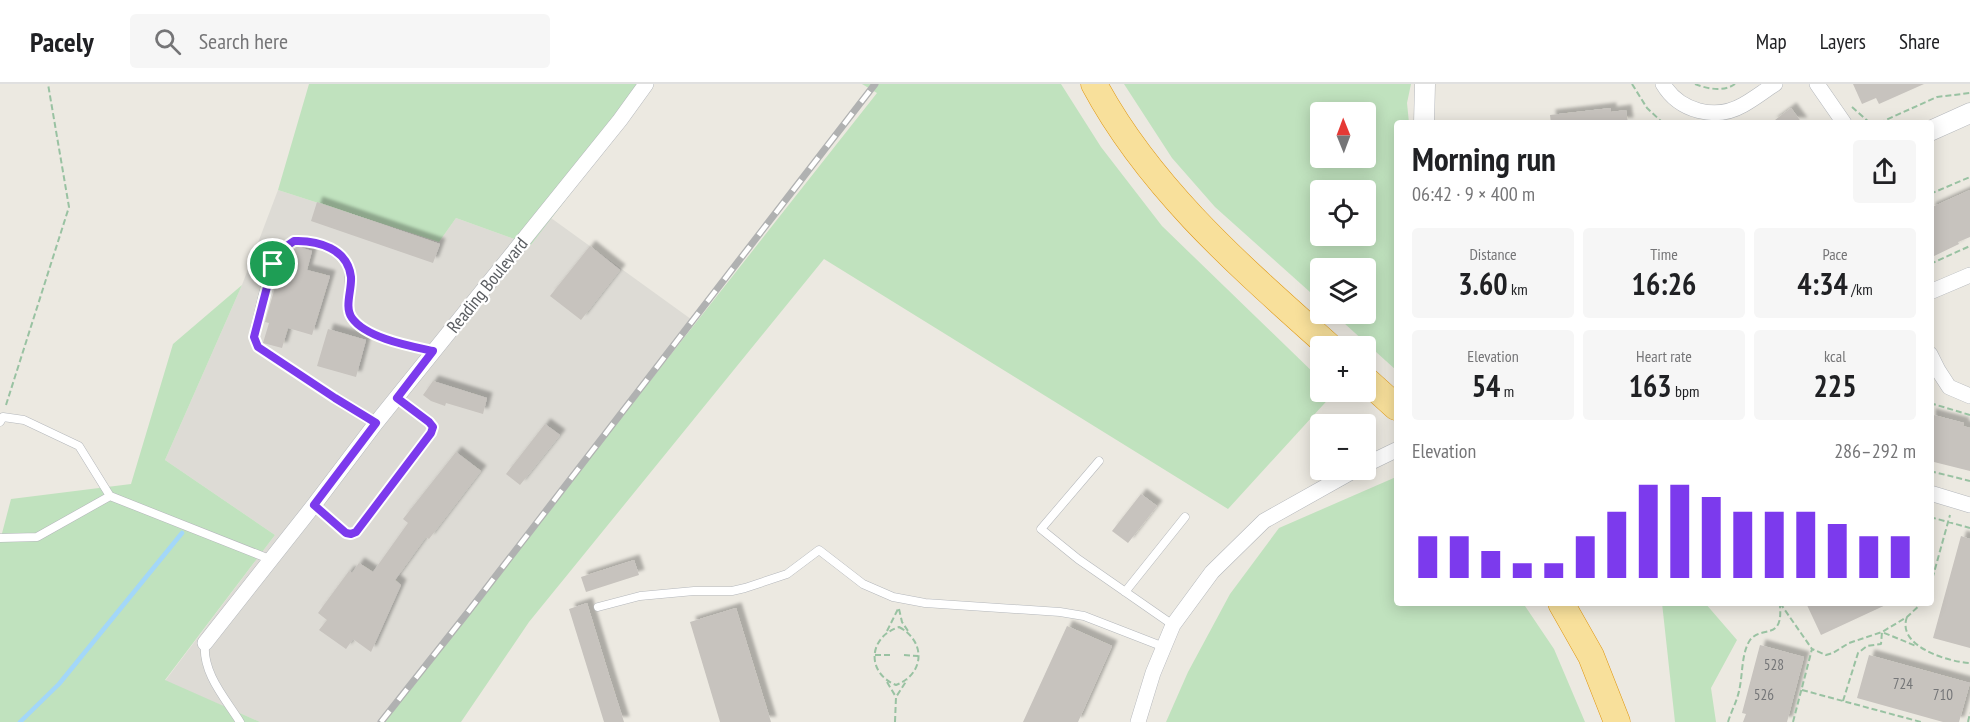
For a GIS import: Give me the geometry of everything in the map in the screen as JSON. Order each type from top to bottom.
[{"type":"highway","points":[[1094,84],[1135,148],[1170,194],[1236,262],[1318,336]]},
{"type":"highway","points":[[1376,389],[1394,405]]},
{"type":"highway","points":[[1564,606],[1591,656],[1617,722]]},
{"type":"street","name":"Reading Boulevard","points":[[205,643],[272,560],[376,423],[620,120],[646,84]]},
{"type":"street","points":[[1424,120],[1425,84]]},
{"type":"street","points":[[1663,84],[1684,105],[1692,117],[1706,112],[1732,110],[1775,84]]},
{"type":"street","points":[[1817,84],[1842,120]]},
{"type":"street","points":[[1934,129],[1970,113]]},
{"type":"street","points":[[1934,290],[1970,275]]},
{"type":"street","points":[[1934,362],[1949,387],[1970,396]]},
{"type":"street","points":[[1376,460],[1394,451]]},
{"type":"street","points":[[1138,722],[1153,674],[1173,625],[1212,572],[1264,521],[1337,480]]},
{"type":"street","points":[[1934,493],[1970,505]]},
{"type":"lane","points":[[376,423],[258,347],[254,337],[255,327],[273,264],[281,250],[294,241],[307,241],[334,249],[345,259],[351,276],[348,309],[352,318],[363,328],[376,334],[412,347],[433,351]]},
{"type":"lane","points":[[314,505],[346,533],[356,532],[431,433],[433,427],[397,398]]},
{"type":"lane","points":[[1,419],[24,420],[79,447],[110,496],[272,560]]},
{"type":"lane","points":[[1099,461],[1041,529],[1078,559],[1173,625]]},
{"type":"lane","points":[[0,538],[37,537],[110,496]]},
{"type":"lane","points":[[1125,592],[1185,517]]},
{"type":"lane","points":[[598,607],[640,596],[694,591],[732,591],[745,588],[787,574],[819,550],[864,584],[893,597],[925,603],[1060,612],[1084,616],[1164,647]]},
{"type":"lane","name":"Reading Boulevard","points":[[205,643],[206,665],[214,682],[240,722]]},
{"type":"path","points":[[1,419],[69,207],[48,84]]},
{"type":"path","points":[[1632,84],[1647,108],[1659,120]]},
{"type":"path","points":[[1695,84],[1708,89],[1731,87],[1735,84]]},
{"type":"path","points":[[1886,120],[1937,97],[1970,93]]},
{"type":"path","points":[[1934,192],[1970,177]]},
{"type":"path","points":[[1934,262],[1970,246]]},
{"type":"path","points":[[1934,404],[1970,416]]},
{"type":"path","points":[[1934,472],[1970,481]]},
{"type":"path","points":[[1960,485],[1962,479]]},
{"type":"path","points":[[1934,573],[1952,510]]},
{"type":"path","points":[[1934,518],[1970,528]]},
{"type":"path","points":[[1728,722],[1739,693],[1744,657],[1749,642],[1752,638],[1768,632],[1779,624],[1780,606]]},
{"type":"path","points":[[1781,606],[1812,650],[1827,655],[1849,643],[1882,632],[1907,617],[1919,606]]},
{"type":"path","points":[[895,722],[896,697],[917,664],[918,656],[918,649],[902,622],[899,607],[895,620],[877,645],[875,655],[876,666],[896,697]]},
{"type":"path","points":[[1907,617],[1904,624],[1906,632],[1917,646]]},
{"type":"path","points":[[886,633],[899,627],[911,636]]},
{"type":"path","points":[[1882,632],[1930,653],[1970,663]]},
{"type":"path","points":[[1843,701],[1858,653],[1867,646],[1881,644],[1882,632]]},
{"type":"path","points":[[1793,722],[1812,650]]},
{"type":"path","points":[[875,655],[891,655]]},
{"type":"path","points":[[904,656],[918,656]]},
{"type":"path","points":[[884,678],[896,685],[910,677]]},
{"type":"path","points":[[1801,690],[1921,722]]},
{"type":"path","points":[[1968,722],[1970,713]]},
{"type":"shaded area","points":[[278,190],[439,242],[456,218],[531,245],[551,218],[695,322],[381,722],[260,722],[165,681],[275,535],[165,460],[242,285]]},
{"type":"green space","points":[[309,84],[654,84],[531,245],[456,218],[439,242],[278,190]]},
{"type":"green space","points":[[862,84],[1061,84],[1101,147],[1162,226],[1310,369],[1310,402],[1326,402],[1315,414],[1310,414],[1310,419],[1228,509],[824,259],[529,622],[461,722],[381,722],[877,93]]},
{"type":"green space","points":[[1124,84],[1411,84],[1407,103],[1409,120],[1394,120],[1394,368],[1376,352],[1376,336],[1358,336],[1345,324],[1376,324],[1376,258],[1310,258],[1310,292],[1215,207],[1172,158]]},
{"type":"green space","points":[[242,285],[165,460],[275,535],[165,680],[260,722],[0,722],[0,541],[11,499],[131,484],[173,344]]},
{"type":"green space","points":[[1394,478],[1394,606],[1525,606],[1554,649],[1585,722],[1166,722],[1188,672],[1230,594],[1279,528]]},
{"type":"green space","points":[[1662,606],[1708,606],[1737,640],[1711,688],[1716,722],[1675,722]]},
{"type":"building","points":[[1853,84],[1924,84],[1879,104],[1876,98],[1862,104]]},
{"type":"building","points":[[1611,108],[1611,112],[1626,110],[1628,120],[1551,120],[1550,115]]},
{"type":"building","points":[[1791,108],[1800,120],[1775,120]]},
{"type":"building","points":[[1970,190],[1970,237],[1934,256],[1934,206]]},
{"type":"building","points":[[317,202],[440,244],[433,263],[311,221]]},
{"type":"building","points":[[590,246],[620,270],[581,320],[550,296]]},
{"type":"building","points":[[299,247],[312,251],[307,270],[330,276],[312,335],[288,328],[282,348],[263,343],[269,323],[265,322],[282,263],[288,264],[292,250]]},
{"type":"building","points":[[328,329],[366,340],[356,377],[317,366]]},
{"type":"building","points":[[433,381],[487,398],[483,414],[431,401],[423,395]]},
{"type":"building","points":[[1934,415],[1964,423],[1963,426],[1970,428],[1970,471],[1934,462]]},
{"type":"building","points":[[545,424],[560,435],[520,485],[506,474]]},
{"type":"building","points":[[456,452],[481,471],[429,539],[426,537],[395,580],[401,585],[371,652],[353,639],[346,649],[319,630],[327,620],[318,613],[349,571],[352,573],[359,563],[373,572],[408,523],[403,519]]},
{"type":"building","points":[[1141,494],[1157,506],[1128,543],[1112,531]]},
{"type":"building","points":[[1961,536],[1970,539],[1970,648],[1933,638]]},
{"type":"building","points":[[634,560],[639,575],[586,592],[581,577]]},
{"type":"building","points":[[587,603],[624,722],[604,722],[569,609]]},
{"type":"building","points":[[1807,606],[1884,606],[1821,635]]},
{"type":"building","points":[[736,608],[771,722],[720,722],[690,622]]},
{"type":"building","points":[[1067,626],[1112,646],[1078,722],[1023,722]]},
{"type":"building","points":[[1760,645],[1804,657],[1787,722],[1743,722],[1746,714],[1742,713]]},
{"type":"building","points":[[1869,655],[1970,683],[1959,722],[1943,722],[1857,698]]},
{"type":"waterway","points":[[20,722],[59,684],[182,533]]},
{"type":"railway","points":[[381,722],[875,84]]},
{"type":"route","points":[[294,241],[307,241],[334,249],[345,259],[351,276],[348,309],[352,318],[363,328],[376,334],[412,347],[433,351],[397,398],[429,422],[433,427],[431,433],[356,532],[351,534],[346,533],[314,505],[376,423],[258,347],[254,337],[255,327],[273,264],[281,250],[294,241]]}]
